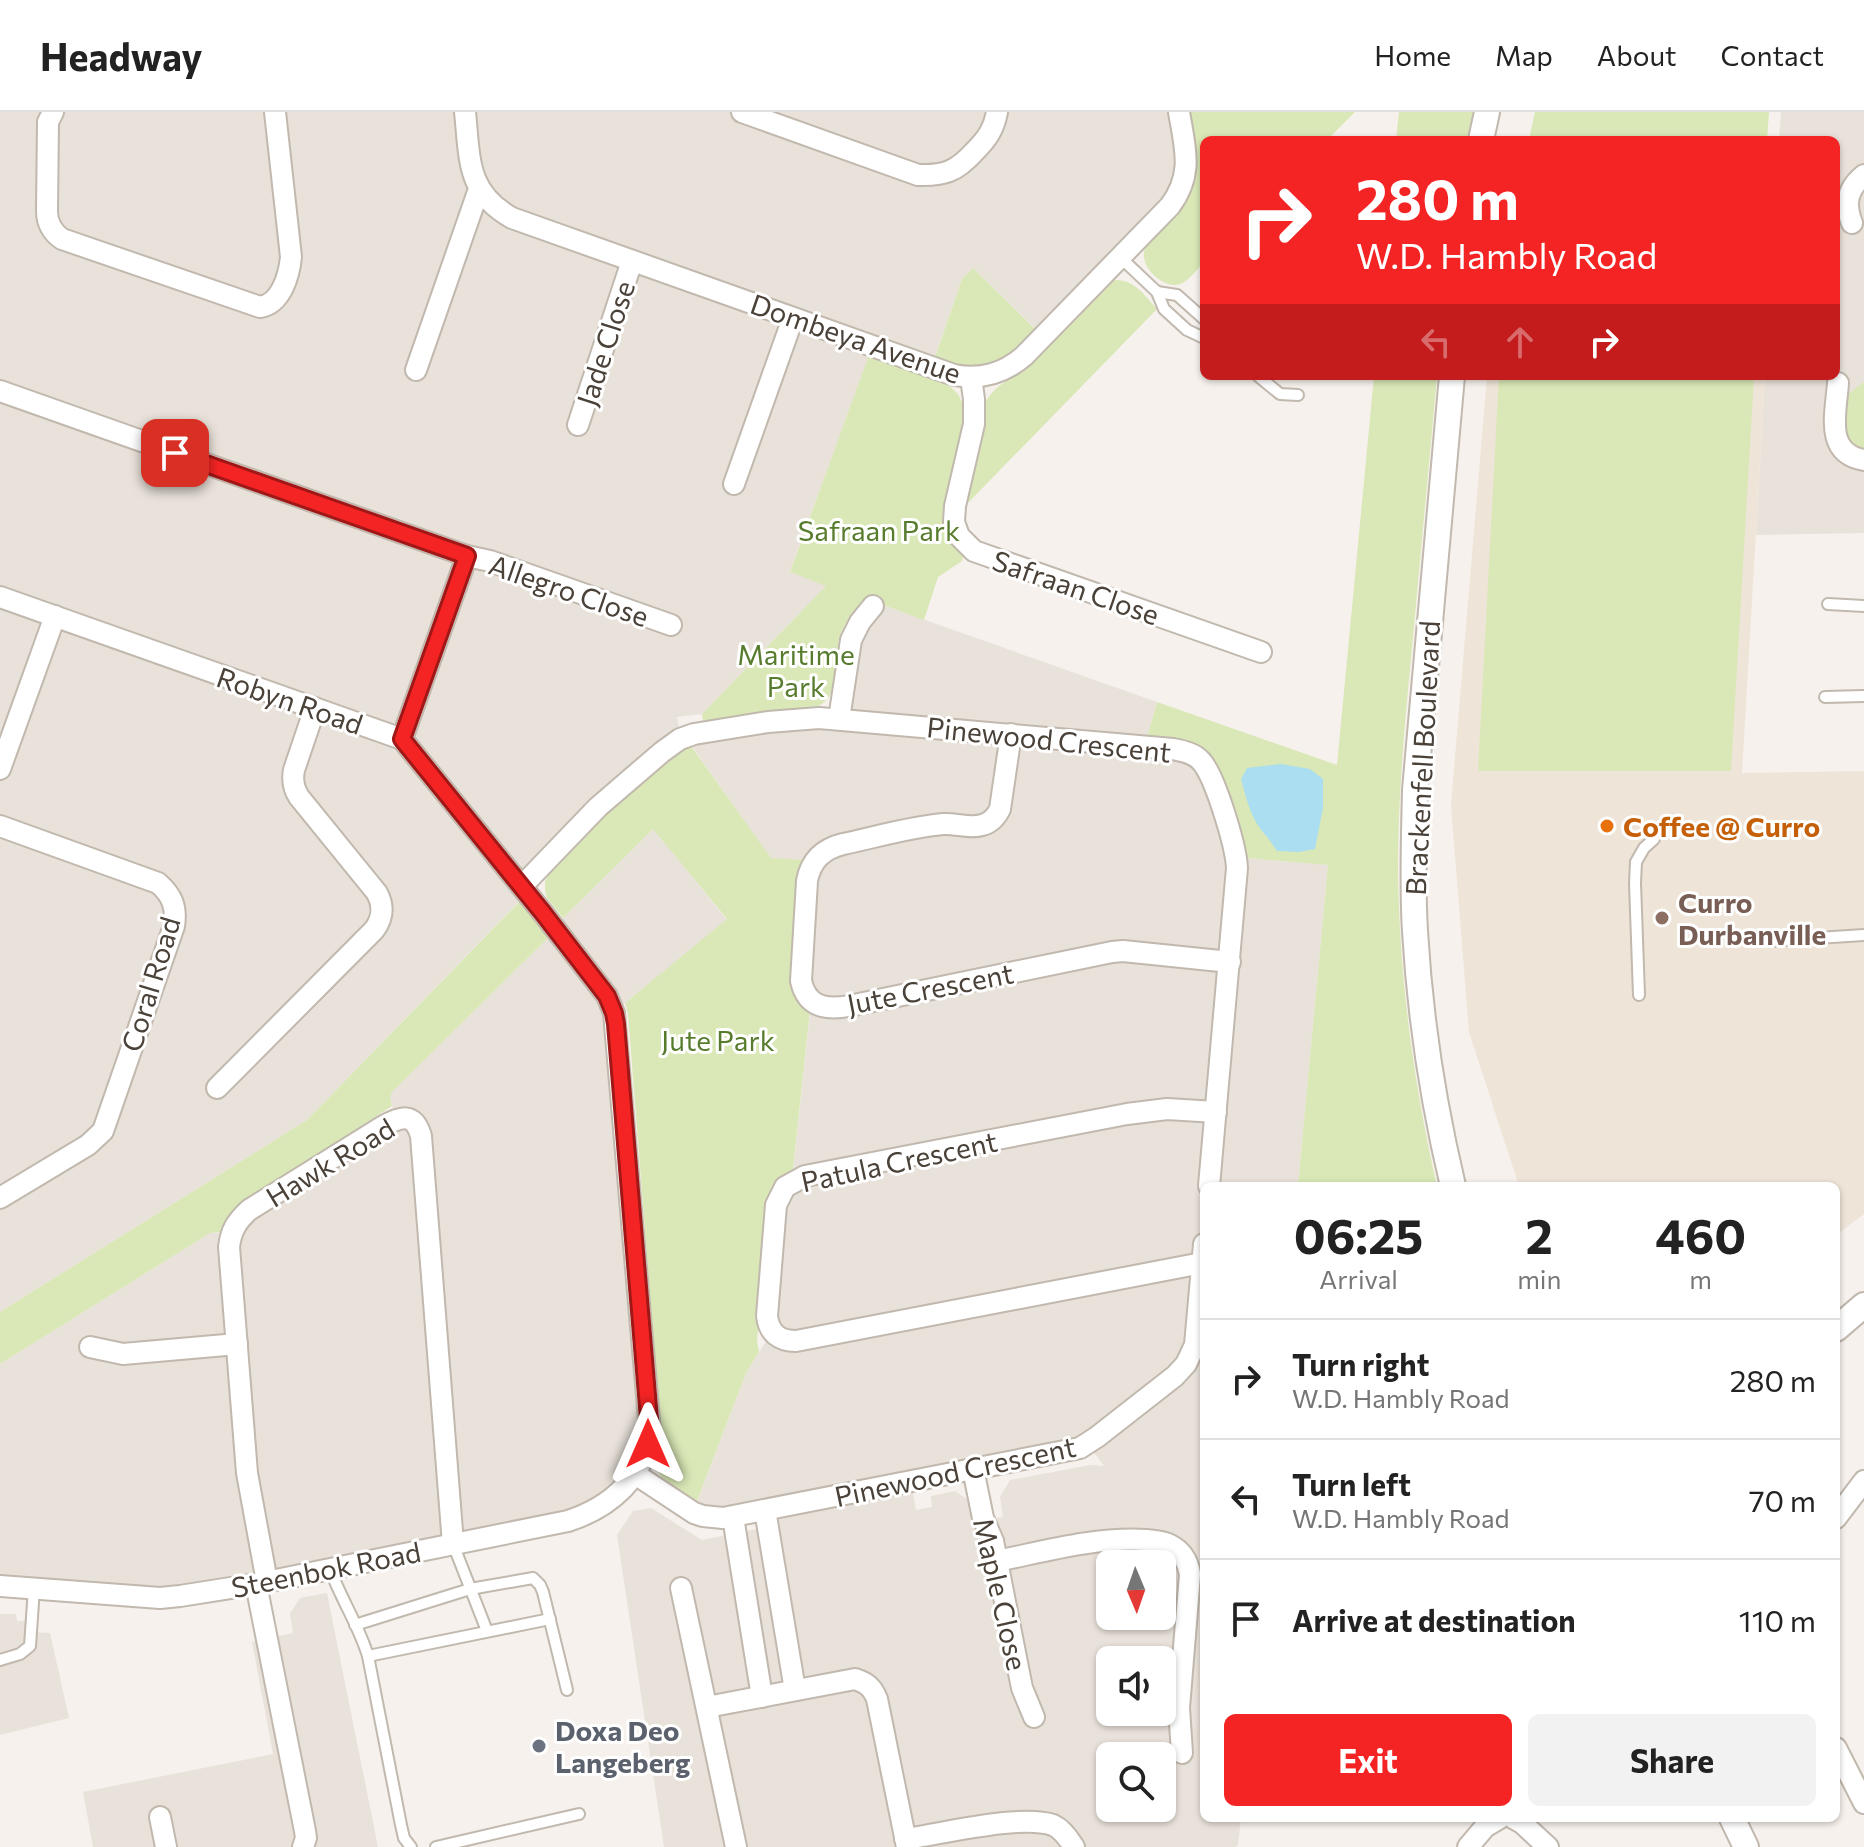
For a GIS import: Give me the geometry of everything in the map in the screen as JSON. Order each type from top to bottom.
[{"type":"street","points":[[53,112],[48,122],[47,211],[49,224],[56,235],[260,307],[276,300],[291,257],[275,112]]},
{"type":"street","points":[[416,370],[479,189],[471,169],[465,112]]},
{"type":"street","points":[[742,112],[918,175],[946,173],[963,165],[988,138],[997,112]]},
{"type":"street","name":"Dombeya Avenue","points":[[479,189],[489,202],[512,218],[954,375],[971,378],[991,375],[1014,365],[1170,206],[1181,188],[1186,168],[1179,112]]},
{"type":"street","points":[[1482,136],[1487,112]]},
{"type":"street","points":[[1852,223],[1848,197],[1864,175]]},
{"type":"street","name":"Jade Close","points":[[578,425],[632,261]]},
{"type":"street","points":[[734,484],[793,318]]},
{"type":"street","name":"Safraan Close","points":[[971,378],[974,424],[954,514],[956,530],[968,547],[1261,652]]},
{"type":"street","name":"Brackenfell Boulevard","points":[[1452,380],[1415,790],[1414,855],[1415,930],[1424,1038],[1439,1129],[1452,1182]]},
{"type":"street","points":[[1838,383],[1835,431],[1838,443],[1847,454],[1864,460]]},
{"type":"street","name":"Allegro Close","points":[[0,391],[671,625]]},
{"type":"street","points":[[467,556],[402,739],[522,886],[607,996],[614,1013],[650,1431],[644,1457],[635,1474]]},
{"type":"street","name":"Robyn Road","points":[[0,597],[402,739]]},
{"type":"street","points":[[839,719],[851,640],[873,606]]},
{"type":"street","points":[[0,769],[55,616]]},
{"type":"street","points":[[217,1088],[374,930],[381,916],[377,893],[293,787],[294,770],[315,708]]},
{"type":"street","name":"Pinewood Crescent","points":[[522,886],[598,807],[662,752],[680,739],[694,734],[768,722],[839,719],[1188,752],[1199,758],[1209,775],[1232,836],[1236,856],[1237,880],[1209,1182]]},
{"type":"street","name":"Jute Crescent","points":[[1011,734],[1000,809],[990,822],[976,827],[939,824],[843,844],[828,848],[811,865],[807,881],[801,981],[811,1001],[829,1008],[849,1006],[1112,952],[1230,962]]},
{"type":"street","name":"Coral Road","points":[[0,826],[158,883],[172,898],[176,916],[103,1131],[88,1145],[0,1198]]},
{"type":"street","name":"Patula Crescent","points":[[1200,1255],[796,1341],[777,1337],[768,1324],[776,1205],[785,1187],[797,1179],[1127,1114],[1167,1109],[1216,1112]]},
{"type":"street","name":"Hawk Road","points":[[303,1847],[305,1831],[262,1583],[247,1473],[230,1237],[239,1220],[249,1210],[401,1118],[415,1122],[421,1136],[453,1544]]},
{"type":"street","name":"Pinewood Crescent","points":[[635,1474],[694,1513],[712,1518],[733,1517],[1080,1448],[1175,1376],[1186,1364],[1195,1345],[1200,1288]]},
{"type":"street","points":[[1840,1326],[1864,1305]]},
{"type":"street","points":[[90,1347],[123,1354],[237,1344]]},
{"type":"street","name":"Maple Close","points":[[973,1469],[983,1518],[993,1541],[1022,1688],[1034,1717]]},
{"type":"street","name":"Steenbok Road","points":[[0,1586],[160,1598],[262,1583],[583,1516],[619,1494],[635,1474]]},
{"type":"street","points":[[1840,1513],[1864,1481]]},
{"type":"street","points":[[765,1510],[795,1690]]},
{"type":"street","points":[[733,1517],[762,1697]]},
{"type":"street","points":[[997,1561],[1120,1538],[1167,1543],[1182,1554],[1190,1574],[1179,1708],[1182,1753]]},
{"type":"street","points":[[681,1588],[736,1847]]},
{"type":"street","points":[[707,1707],[855,1679],[866,1683],[877,1699],[906,1843],[1017,1821],[1055,1826],[1074,1847]]},
{"type":"street","points":[[1840,1756],[1864,1803]]},
{"type":"street","points":[[160,1817],[166,1847]]},
{"type":"street","points":[[1468,1847],[1492,1822]]},
{"type":"street","points":[[1520,1822],[1548,1847]]},
{"type":"street","points":[[1719,1822],[1730,1847]]},
{"type":"street","points":[[1734,1822],[1746,1847]]},
{"type":"lane","points":[[1120,257],[1157,292],[1164,309],[1187,330],[1200,336]]},
{"type":"lane","points":[[1157,292],[1177,295],[1200,315]]},
{"type":"lane","points":[[1263,380],[1280,394],[1298,395]]},
{"type":"lane","points":[[1828,604],[1864,606]]},
{"type":"lane","points":[[1825,697],[1864,696]]},
{"type":"lane","points":[[1639,995],[1636,862],[1654,839]]},
{"type":"lane","points":[[1772,941],[1864,935]]},
{"type":"lane","points":[[453,1544],[487,1631]]},
{"type":"lane","points":[[330,1569],[368,1656],[401,1825],[404,1838],[411,1847]]},
{"type":"lane","points":[[355,1625],[470,1589],[533,1578],[540,1585],[567,1690]]},
{"type":"lane","points":[[0,1660],[20,1654],[30,1646],[34,1588]]},
{"type":"lane","points":[[368,1656],[550,1619]]},
{"type":"lane","points":[[436,1847],[579,1814]]},
{"type":"shaded area","points":[[0,112],[1180,112],[1185,179],[1044,337],[973,268],[962,279],[931,368],[872,348],[790,571],[827,585],[702,714],[677,717],[681,740],[528,892],[307,1120],[0,1312]]},
{"type":"shaded area","points":[[1781,112],[1864,112],[1864,533],[1756,535],[1765,380],[1840,380],[1840,136],[1779,136]]},
{"type":"shaded area","name":"Curro Durbanville","points":[[1487,380],[1765,380],[1742,773],[1864,771],[1864,1214],[1840,1232],[1840,1182],[1518,1182],[1469,1032],[1451,805]]},
{"type":"shaded area","points":[[877,603],[1157,702],[1145,744],[1187,751],[1237,857],[1328,865],[1298,1182],[1200,1182],[1200,1822],[1241,1822],[1236,1847],[664,1847],[617,1535],[633,1511],[651,1508],[702,1540],[776,1525],[773,1508],[693,1512],[746,1373],[771,1333],[775,1206],[792,1181],[811,1003],[811,865],[803,860],[771,859],[686,738],[839,720],[851,640]],"holes":[[[1087,1443],[1104,1466],[1090,1465],[1010,1480],[1000,1497],[1003,1517],[976,1522],[971,1502],[955,1491],[931,1496],[932,1507],[916,1510],[911,1481]]]},
{"type":"shaded area","points":[[653,828],[727,920],[615,1011],[651,1431],[609,1504],[180,1598],[0,1587],[0,1364],[210,1233],[231,1232],[396,1119],[390,1099],[392,1092],[549,937],[563,918]]},
{"type":"shaded area","points":[[327,1593],[378,1847],[93,1847],[83,1792],[273,1754],[252,1642],[293,1633],[290,1614],[300,1598]]},
{"type":"shaded area","points":[[0,1614],[16,1614],[17,1621],[32,1621],[32,1632],[50,1633],[69,1718],[0,1735]]},
{"type":"green space","points":[[1189,112],[1355,112],[1331,136],[1200,136],[1200,266],[1187,280],[1175,285],[1154,276],[1147,267],[1144,253],[1146,244],[1176,212],[1192,186],[1195,172]]},
{"type":"green space","points":[[1399,112],[1473,112],[1468,136],[1396,136]]},
{"type":"green space","points":[[1535,112],[1769,112],[1767,136],[1530,136]]},
{"type":"green space","points":[[973,268],[1035,329],[1001,359],[980,366],[935,357],[962,279]]},
{"type":"green space","points":[[1116,280],[1134,286],[1157,309],[963,508],[988,397],[1030,364],[1109,283]]},
{"type":"green space","name":"Safraan Park","points":[[869,355],[941,381],[960,398],[965,417],[953,543],[964,555],[962,561],[938,577],[924,620],[867,599],[863,603],[842,631],[834,685],[826,701],[818,706],[703,722],[702,714],[826,586],[790,572]]},
{"type":"green space","points":[[1374,380],[1437,380],[1404,730],[1398,867],[1401,948],[1409,1028],[1436,1182],[1298,1182],[1328,865],[1247,858],[1241,831],[1214,761],[1189,742],[1147,737],[1157,702],[1337,765]]},
{"type":"green space","points":[[1499,380],[1754,380],[1731,771],[1478,771]]},
{"type":"green space","points":[[1864,382],[1864,450],[1850,445],[1846,421],[1847,395]]},
{"type":"green space","name":"Jute Park","points":[[691,746],[771,858],[804,860],[798,878],[810,1010],[793,1169],[776,1183],[769,1198],[757,1342],[759,1352],[746,1373],[697,1501],[663,1479],[656,1460],[661,1434],[625,1003],[727,919],[653,829],[563,918],[547,898],[545,890],[551,868],[608,810],[679,751]]},
{"type":"green space","points":[[520,901],[549,937],[392,1092],[392,1106],[244,1202],[230,1217],[222,1232],[210,1233],[0,1364],[0,1312],[307,1120]]},
{"type":"water","points":[[1281,764],[1310,769],[1323,779],[1323,808],[1315,849],[1277,851],[1252,813],[1241,779],[1247,768]]},
{"type":"place","name":"Coffee @ Curro","points":[[1607,826]]},
{"type":"place","name":"Curro Durbanville","points":[[1662,918]]},
{"type":"place","name":"Doxa Deo Langeberg","points":[[539,1746]]},
{"type":"route","points":[[175,453],[467,556],[402,739],[543,913],[611,1003],[616,1024],[650,1431],[648,1444]]},
{"type":"park label","name":"Maritime Park","points":[[796,670]]}]
